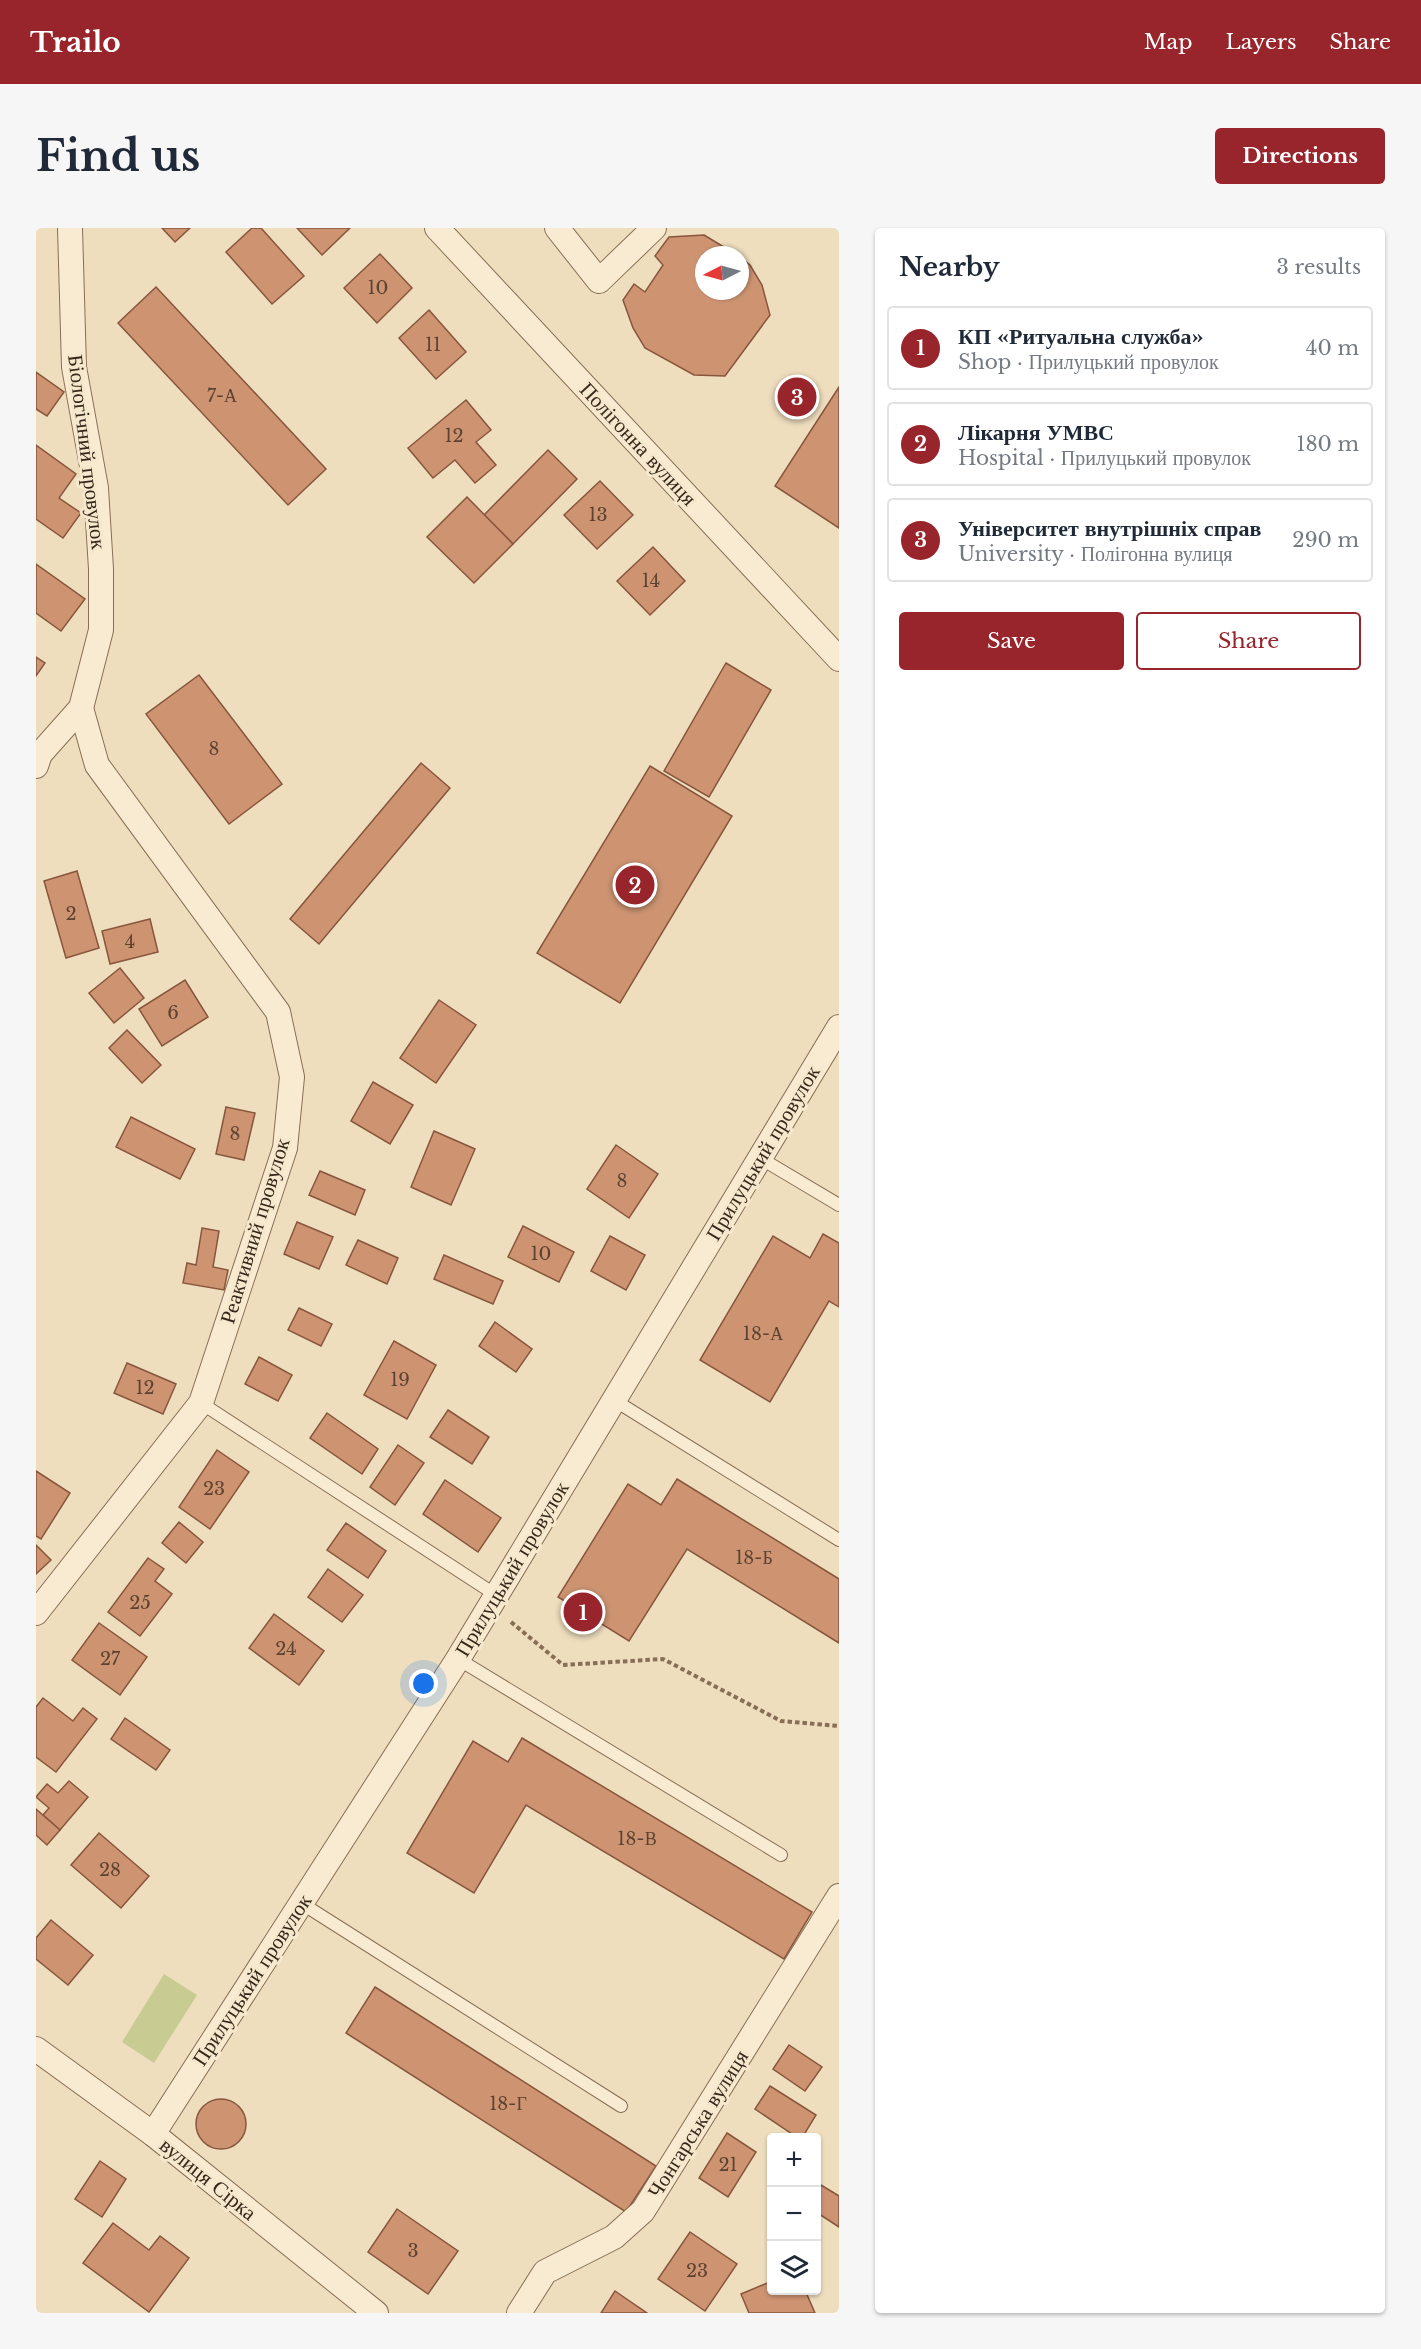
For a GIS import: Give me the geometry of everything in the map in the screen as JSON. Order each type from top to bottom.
[{"type":"street","name":"Біологічний провулок","points":[[36,766],[40,754],[81,708],[101,630],[101,569],[96,488],[74,367],[69,228]]},
{"type":"street","name":"Полігонна вулиця","points":[[437,228],[839,659]]},
{"type":"street","points":[[557,228],[599,280],[654,228]]},
{"type":"street","name":"Реактивний провулок","points":[[36,1614],[201,1403],[285,1148],[292,1077],[278,1012],[97,765],[81,708]]},
{"type":"street","name":"Прилуцький провулок","points":[[153,2134],[458,1659],[839,1027]]},
{"type":"street","name":"Чонгарська вулиця","points":[[519,2313],[545,2272],[614,2237],[643,2211],[839,1896]]},
{"type":"street","name":"вулиця Сірка","points":[[36,2049],[153,2134],[376,2313]]},
{"type":"lane","points":[[760,1158],[839,1205]]},
{"type":"lane","points":[[614,1400],[839,1540]]},
{"type":"lane","points":[[201,1403],[493,1600]]},
{"type":"lane","points":[[458,1659],[781,1855]]},
{"type":"lane","points":[[301,1903],[621,2106]]},
{"type":"path","points":[[493,1600],[563,1665],[663,1659],[781,1721],[839,1726]]},
{"type":"green space","points":[[164,1974],[197,1995],[154,2063],[122,2042]]},
{"type":"building","points":[[162,228],[190,228],[175,242]]},
{"type":"building","points":[[252,228],[261,228],[304,276],[272,304],[226,252]]},
{"type":"building","points":[[297,228],[350,228],[322,255]]},
{"type":"building","points":[[704,235],[722,246],[695,246],[695,300],[749,300],[749,264],[762,285],[770,315],[725,376],[694,375],[645,348],[633,328],[623,300],[634,284],[645,292],[663,265],[655,256],[669,237]]},
{"type":"building","points":[[380,254],[412,288],[377,323],[344,288]]},
{"type":"building","points":[[156,287],[326,469],[288,505],[118,323]]},
{"type":"building","points":[[429,310],[466,352],[436,379],[399,338]]},
{"type":"building","points":[[36,372],[64,392],[47,416],[36,409]]},
{"type":"building","points":[[839,387],[839,528],[775,486]]},
{"type":"building","points":[[466,400],[491,430],[476,442],[496,465],[475,483],[455,460],[433,478],[408,448]]},
{"type":"building","points":[[36,445],[76,474],[59,498],[81,513],[63,538],[36,519]]},
{"type":"building","points":[[548,450],[577,479],[513,544],[484,515]]},
{"type":"building","points":[[600,481],[633,515],[597,549],[564,515]]},
{"type":"building","points":[[467,497],[513,544],[474,583],[427,537]]},
{"type":"building","points":[[653,547],[685,581],[650,615],[617,581]]},
{"type":"building","points":[[36,564],[85,599],[61,631],[36,613]]},
{"type":"building","points":[[36,657],[45,663],[36,676]]},
{"type":"building","points":[[726,663],[771,690],[709,797],[664,771]]},
{"type":"building","points":[[199,675],[282,784],[229,824],[146,714]]},
{"type":"building","points":[[421,763],[450,788],[319,944],[290,919]]},
{"type":"building","points":[[650,766],[732,816],[620,1003],[537,953]]},
{"type":"building","points":[[77,871],[99,948],[66,958],[44,881]]},
{"type":"building","points":[[150,919],[158,952],[110,964],[102,931]]},
{"type":"building","points":[[120,968],[144,998],[114,1023],[89,993]]},
{"type":"building","points":[[185,980],[208,1017],[162,1046],[139,1009]]},
{"type":"building","points":[[439,1000],[476,1025],[436,1083],[400,1058]]},
{"type":"building","points":[[127,1030],[161,1065],[142,1083],[109,1048]]},
{"type":"building","points":[[373,1082],[413,1105],[390,1144],[351,1121]]},
{"type":"building","points":[[226,1107],[255,1113],[244,1160],[216,1154]]},
{"type":"building","points":[[131,1117],[195,1149],[180,1179],[116,1147]]},
{"type":"building","points":[[434,1131],[475,1149],[451,1205],[411,1187]]},
{"type":"building","points":[[616,1145],[658,1174],[629,1218],[587,1189]]},
{"type":"building","points":[[320,1171],[365,1190],[355,1215],[309,1195]]},
{"type":"building","points":[[297,1222],[333,1237],[319,1269],[284,1254]]},
{"type":"building","points":[[523,1226],[574,1252],[559,1282],[508,1257]]},
{"type":"building","points":[[202,1228],[219,1231],[213,1267],[228,1270],[224,1290],[183,1283],[187,1263],[196,1265]]},
{"type":"building","points":[[823,1234],[839,1243],[839,1307],[829,1301],[770,1402],[700,1360],[773,1236],[810,1258]]},
{"type":"building","points":[[610,1236],[645,1255],[626,1290],[591,1271]]},
{"type":"building","points":[[358,1240],[398,1258],[387,1284],[346,1265]]},
{"type":"building","points":[[444,1255],[503,1281],[493,1304],[434,1279]]},
{"type":"building","points":[[299,1308],[332,1324],[321,1346],[288,1330]]},
{"type":"building","points":[[495,1322],[532,1349],[516,1372],[479,1346]]},
{"type":"building","points":[[394,1341],[436,1365],[407,1419],[364,1395]]},
{"type":"building","points":[[259,1357],[292,1375],[278,1401],[245,1384]]},
{"type":"building","points":[[127,1363],[176,1384],[163,1414],[114,1393]]},
{"type":"building","points":[[448,1410],[489,1437],[472,1464],[430,1437]]},
{"type":"building","points":[[327,1413],[378,1449],[362,1474],[310,1438]]},
{"type":"building","points":[[398,1445],[424,1463],[395,1505],[370,1487]]},
{"type":"building","points":[[217,1450],[249,1472],[210,1529],[179,1507]]},
{"type":"building","points":[[36,1471],[70,1493],[41,1539],[36,1536]]},
{"type":"building","points":[[677,1479],[839,1579],[839,1643],[687,1549],[629,1641],[558,1597],[628,1484],[661,1505]]},
{"type":"building","points":[[445,1480],[501,1518],[478,1552],[423,1514]]},
{"type":"building","points":[[179,1522],[203,1542],[186,1563],[162,1543]]},
{"type":"building","points":[[346,1523],[386,1551],[368,1578],[327,1550]]},
{"type":"building","points":[[36,1545],[51,1560],[36,1574]]},
{"type":"building","points":[[148,1558],[164,1569],[155,1581],[172,1594],[140,1636],[108,1612]]},
{"type":"building","points":[[328,1569],[363,1595],[342,1622],[308,1597]]},
{"type":"building","points":[[274,1614],[324,1651],[299,1685],[249,1648]]},
{"type":"building","points":[[99,1623],[147,1657],[120,1695],[72,1660]]},
{"type":"building","points":[[43,1698],[73,1721],[83,1708],[97,1719],[56,1772],[36,1757],[36,1707]]},
{"type":"building","points":[[125,1718],[170,1750],[156,1770],[111,1739]]},
{"type":"building","points":[[522,1738],[812,1912],[784,1959],[526,1805],[474,1893],[407,1853],[473,1741],[508,1762]]},
{"type":"building","points":[[69,1781],[88,1797],[60,1830],[43,1815],[49,1808],[36,1797],[47,1784],[58,1793]]},
{"type":"building","points":[[36,1809],[60,1830],[47,1845],[36,1835]]},
{"type":"building","points":[[99,1833],[149,1876],[121,1908],[71,1865]]},
{"type":"building","points":[[51,1920],[93,1955],[68,1985],[36,1959],[36,1938]]},
{"type":"building","points":[[375,1987],[656,2166],[626,2212],[346,2033]]},
{"type":"building","points":[[789,2045],[822,2067],[805,2091],[773,2069]]},
{"type":"building","points":[[770,2086],[816,2115],[805,2133],[791,2133],[755,2109]]},
{"type":"building","points":[[221,2099],[230,2101],[241,2110],[246,2124],[244,2133],[235,2144],[221,2149],[212,2147],[201,2138],[196,2124],[198,2115],[207,2104]]},
{"type":"building","points":[[727,2133],[756,2152],[728,2197],[699,2178]]},
{"type":"building","points":[[100,2161],[126,2179],[102,2217],[75,2199]]},
{"type":"building","points":[[821,2185],[839,2196],[839,2227],[821,2215]]},
{"type":"building","points":[[397,2209],[458,2251],[428,2294],[368,2252]]},
{"type":"building","points":[[113,2223],[149,2250],[160,2236],[189,2258],[149,2312],[83,2263]]},
{"type":"building","points":[[690,2232],[737,2264],[705,2311],[658,2279]]},
{"type":"building","points":[[767,2283],[767,2295],[807,2295],[815,2313],[749,2313],[741,2294]]},
{"type":"building","points":[[615,2291],[647,2313],[601,2313]]},
{"type":"place","name":"Університет внутрішніх справ","points":[[797,397]]},
{"type":"place","name":"Лікарня УМВС","points":[[635,885]]},
{"type":"place","name":"КП «Ритуальна служба»","points":[[583,1612]]}]
